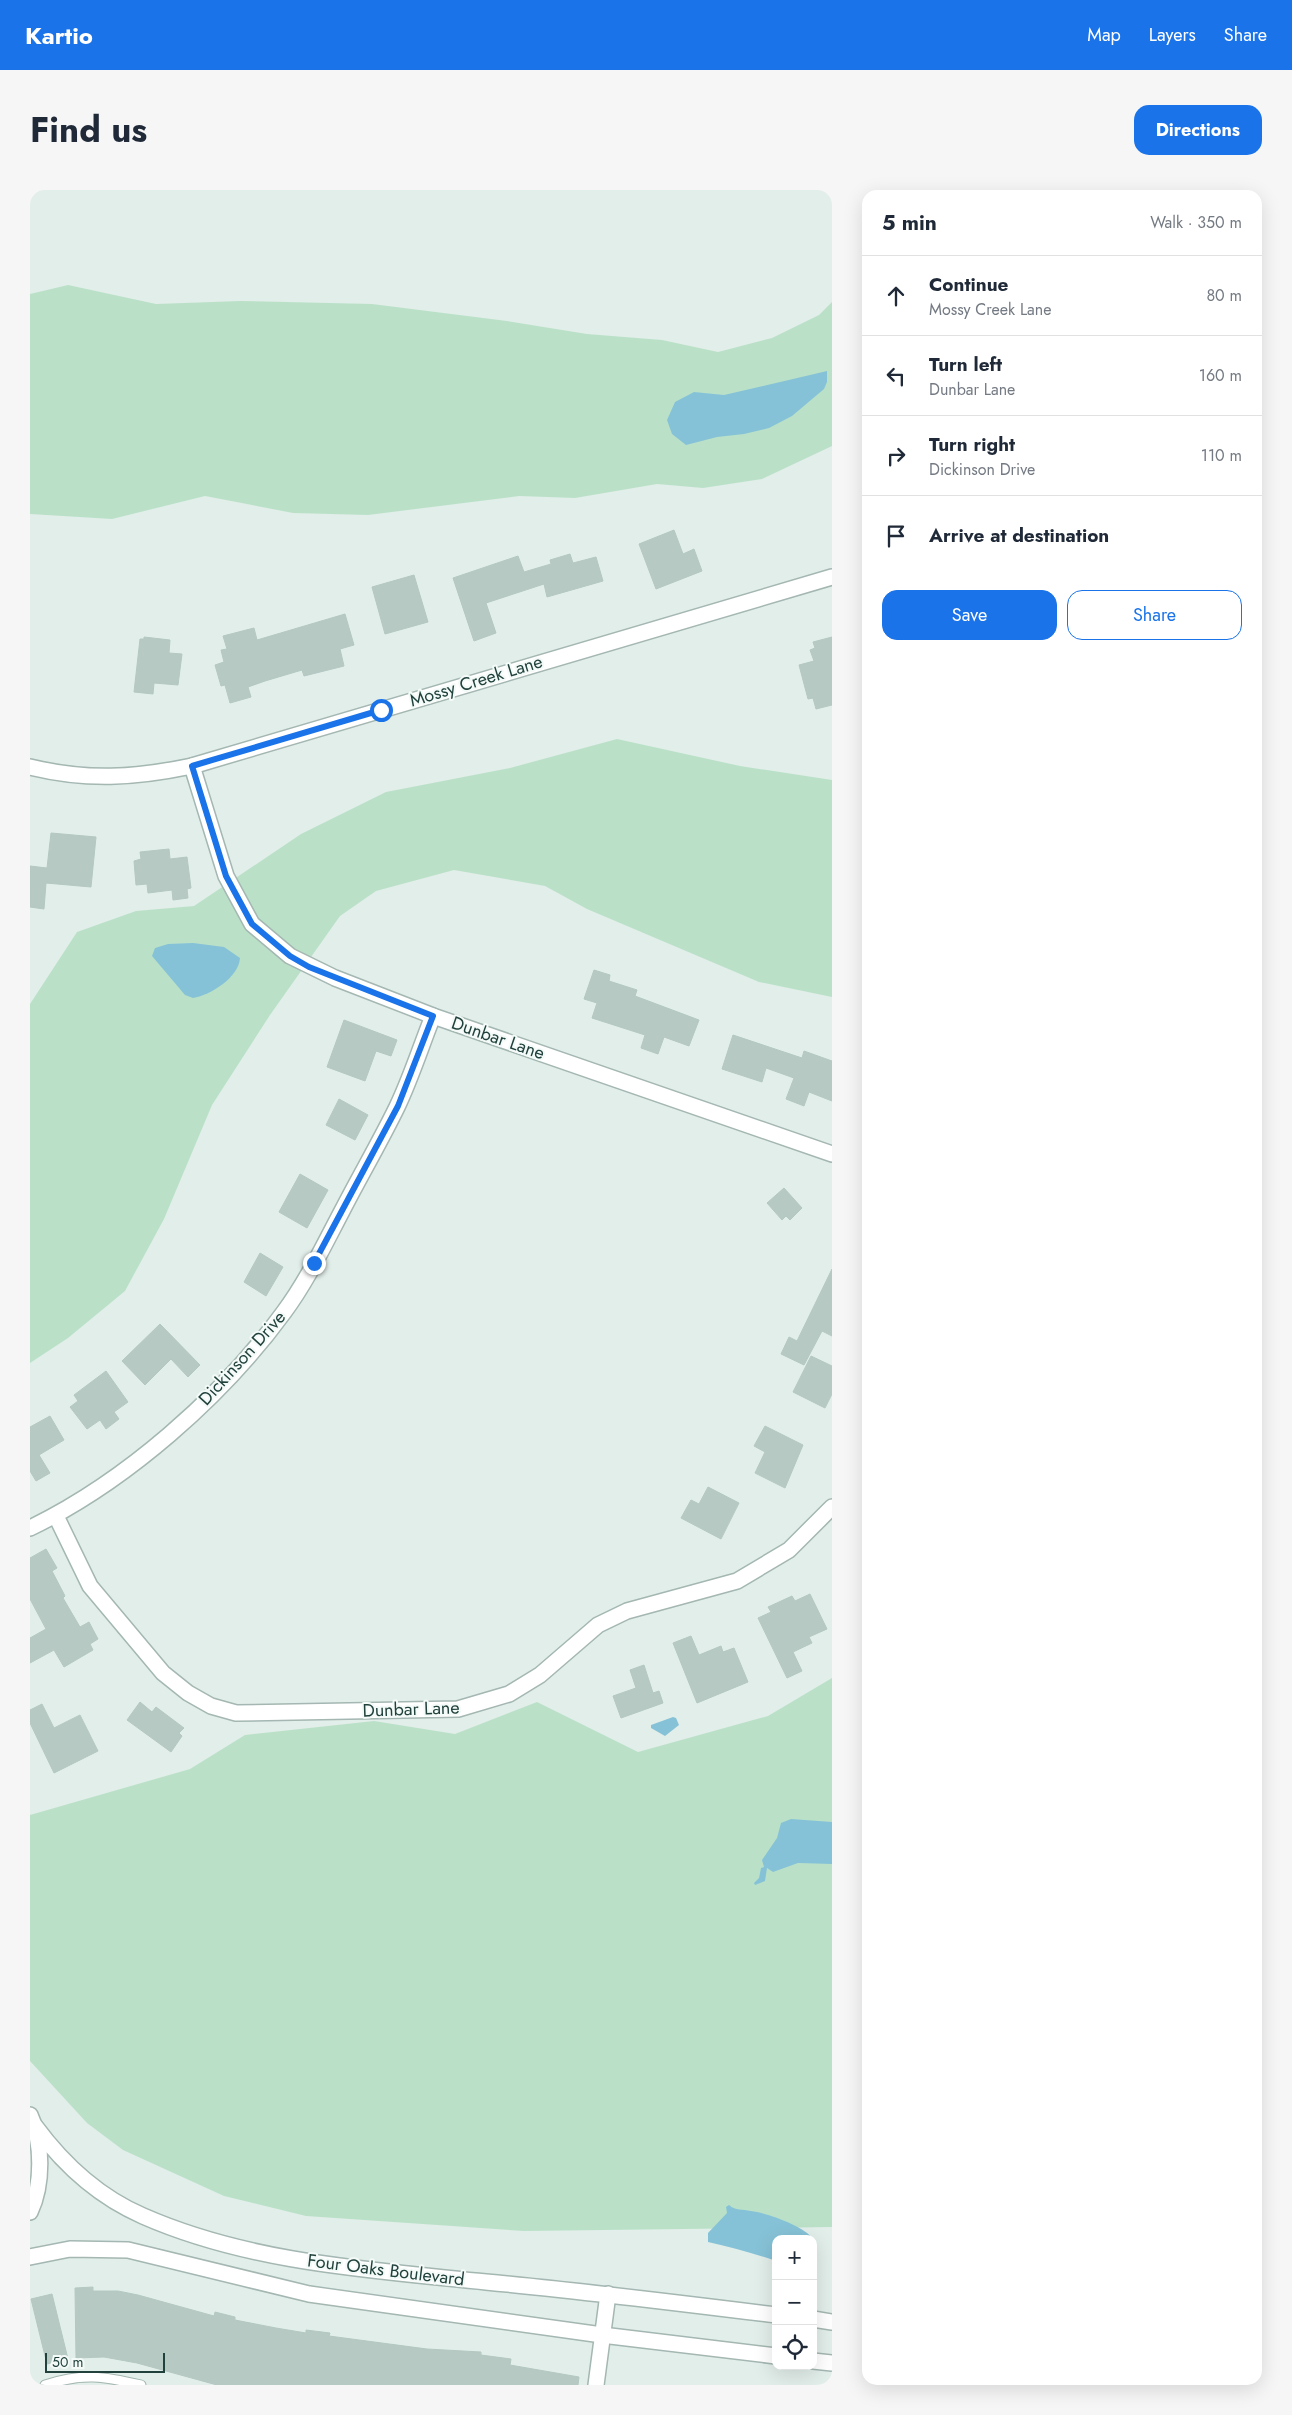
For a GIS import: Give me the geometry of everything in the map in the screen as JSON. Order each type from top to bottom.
[{"type":"street","name":"Mossy Creek Lane","points":[[30,767],[60,773],[107,778],[155,774],[192,766],[832,577]]},
{"type":"street","name":"Dunbar Lane","points":[[192,766],[226,876],[252,924],[290,956],[309,967],[433,1016],[832,1154]]},
{"type":"street","name":"Dickinson Drive","points":[[30,1528],[56,1516],[119,1475],[179,1426],[241,1364],[284,1312],[314,1263],[398,1106],[433,1016]]},
{"type":"street","name":"Dunbar Lane","points":[[56,1516],[90,1586],[163,1673],[188,1693],[211,1706],[236,1713],[458,1709],[509,1694],[540,1675],[598,1625],[627,1611],[737,1582],[789,1550],[832,1507]]},
{"type":"street","points":[[30,2212],[40,2171],[33,2121]]},
{"type":"street","name":"Four Oaks Boulevard","points":[[33,2121],[54,2151],[97,2190],[141,2215],[180,2231],[272,2255],[349,2268],[608,2294],[772,2314]]},
{"type":"street","name":"Four Oaks Boulevard","points":[[30,2257],[70,2249],[128,2250],[309,2294],[602,2335],[772,2356]]},
{"type":"street","points":[[596,2385],[608,2294]]},
{"type":"street","points":[[817,2320],[832,2322]]},
{"type":"street","points":[[817,2361],[832,2363]]},
{"type":"lane","points":[[45,2385],[69,2378],[91,2376],[141,2385]]},
{"type":"green space","points":[[68,285],[156,304],[240,301],[372,304],[507,321],[587,334],[662,340],[718,352],[772,338],[819,315],[832,302],[832,446],[762,479],[703,488],[657,484],[575,498],[519,496],[368,515],[293,513],[205,496],[112,519],[30,514],[30,294]]},
{"type":"green space","points":[[617,739],[740,766],[832,780],[832,997],[759,982],[587,909],[545,886],[454,870],[376,891],[340,916],[270,1015],[212,1105],[164,1219],[125,1291],[68,1338],[30,1363],[30,1004],[77,932],[136,911],[194,906],[301,834],[386,792],[510,768]]},
{"type":"green space","points":[[832,1678],[832,2227],[524,2231],[306,2216],[224,2196],[123,2150],[87,2123],[30,2061],[30,1815],[190,1769],[245,1735],[374,1721],[455,1734],[537,1702],[638,1752],[768,1716]]},
{"type":"water","points":[[827,371],[827,382],[824,389],[792,416],[769,428],[744,434],[717,437],[686,445],[672,434],[667,420],[675,402],[694,392],[724,395]]},
{"type":"water","points":[[193,943],[224,947],[240,958],[235,972],[223,984],[208,993],[193,998],[185,995],[152,956],[155,948],[168,944]]},
{"type":"water","points":[[673,1717],[676,1718],[679,1725],[665,1736],[651,1728],[651,1725]]},
{"type":"water","points":[[791,1819],[832,1822],[832,1864],[798,1863],[773,1872],[767,1868],[765,1881],[755,1885],[754,1883],[759,1878],[761,1868],[764,1867],[762,1860],[777,1838],[781,1823]]},
{"type":"water","points":[[729,2205],[737,2209],[775,2217],[802,2229],[809,2235],[772,2235],[772,2260],[708,2242],[708,2233],[727,2213],[726,2207]]},
{"type":"building","points":[[674,530],[683,554],[694,549],[702,571],[656,589],[639,544]]},
{"type":"building","points":[[570,554],[573,563],[596,557],[603,581],[547,597],[544,584],[486,603],[496,633],[474,641],[453,578],[518,556],[524,572],[551,564],[550,560]]},
{"type":"building","points":[[414,575],[428,622],[385,634],[372,587]]},
{"type":"building","points":[[345,614],[354,645],[340,649],[344,666],[304,676],[302,670],[265,681],[248,687],[251,697],[230,703],[225,685],[221,686],[215,665],[224,662],[221,650],[227,649],[223,636],[254,628],[257,640]]},
{"type":"building","points":[[144,637],[170,640],[169,653],[182,654],[178,685],[154,683],[153,694],[134,692],[140,639],[144,639]]},
{"type":"building","points":[[832,637],[832,705],[816,709],[813,698],[808,699],[799,665],[814,661],[810,650],[815,648],[813,642]]},
{"type":"building","points":[[51,833],[96,837],[91,887],[46,883],[44,909],[30,907],[30,866],[47,868]]},
{"type":"building","points":[[169,849],[170,859],[187,857],[191,888],[187,889],[188,898],[173,900],[172,890],[148,893],[147,884],[136,885],[134,861],[141,859],[140,852]]},
{"type":"building","points":[[594,970],[610,975],[609,981],[637,990],[635,996],[699,1020],[689,1046],[664,1037],[658,1054],[641,1048],[645,1035],[592,1018],[597,1003],[584,999]]},
{"type":"building","points":[[344,1020],[397,1040],[391,1056],[376,1051],[365,1081],[327,1067]]},
{"type":"building","points":[[733,1035],[802,1058],[804,1051],[832,1061],[832,1101],[809,1092],[804,1106],[786,1099],[794,1078],[766,1068],[762,1082],[722,1069]]},
{"type":"building","points":[[339,1099],[368,1115],[355,1140],[326,1125]]},
{"type":"building","points":[[300,1174],[328,1190],[307,1228],[279,1212]]},
{"type":"building","points":[[784,1188],[802,1208],[790,1220],[786,1216],[782,1220],[767,1203]]},
{"type":"building","points":[[260,1253],[283,1267],[266,1296],[244,1282]]},
{"type":"building","points":[[832,1269],[832,1336],[822,1331],[804,1365],[781,1354],[789,1337],[797,1341]]},
{"type":"building","points":[[160,1324],[200,1365],[188,1377],[171,1359],[145,1385],[122,1361]]},
{"type":"building","points":[[811,1356],[832,1366],[832,1394],[825,1408],[793,1392]]},
{"type":"building","points":[[106,1371],[128,1402],[114,1412],[119,1419],[106,1429],[100,1420],[87,1429],[70,1407],[78,1401],[74,1395]]},
{"type":"building","points":[[50,1416],[64,1440],[39,1455],[50,1473],[36,1481],[30,1471],[30,1427]]},
{"type":"building","points":[[765,1426],[803,1445],[785,1488],[755,1473],[765,1452],[754,1446]]},
{"type":"building","points":[[708,1487],[739,1503],[721,1539],[681,1518],[691,1500],[699,1504]]},
{"type":"building","points":[[46,1549],[57,1568],[52,1571],[65,1596],[63,1598],[80,1627],[89,1622],[98,1639],[90,1644],[93,1650],[64,1667],[54,1650],[30,1663],[30,1638],[46,1629],[30,1599],[30,1558]]},
{"type":"building","points":[[810,1594],[827,1629],[809,1637],[812,1643],[793,1652],[802,1671],[787,1678],[758,1618],[771,1612],[768,1607],[792,1596],[795,1601]]},
{"type":"building","points":[[691,1636],[699,1655],[721,1646],[723,1652],[734,1648],[748,1682],[697,1703],[673,1643]]},
{"type":"building","points":[[644,1665],[653,1693],[659,1691],[663,1703],[621,1718],[613,1696],[636,1688],[630,1670]]},
{"type":"building","points":[[140,1702],[152,1712],[156,1707],[184,1728],[179,1733],[182,1736],[171,1752],[127,1720]]},
{"type":"building","points":[[42,1704],[54,1728],[80,1715],[98,1751],[54,1773],[30,1723],[30,1710]]},
{"type":"building","points":[[93,2287],[93,2291],[118,2291],[138,2295],[214,2316],[215,2312],[235,2317],[235,2320],[276,2328],[306,2333],[306,2330],[330,2333],[329,2336],[427,2349],[481,2352],[481,2355],[511,2359],[510,2365],[579,2377],[578,2385],[217,2385],[137,2363],[104,2357],[76,2358],[75,2288]]},
{"type":"building","points":[[52,2294],[68,2359],[47,2364],[31,2299]]},
{"type":"route","points":[[314,1263],[398,1106],[433,1016],[309,967],[290,956],[252,924],[226,876],[192,766],[381,710]]}]
